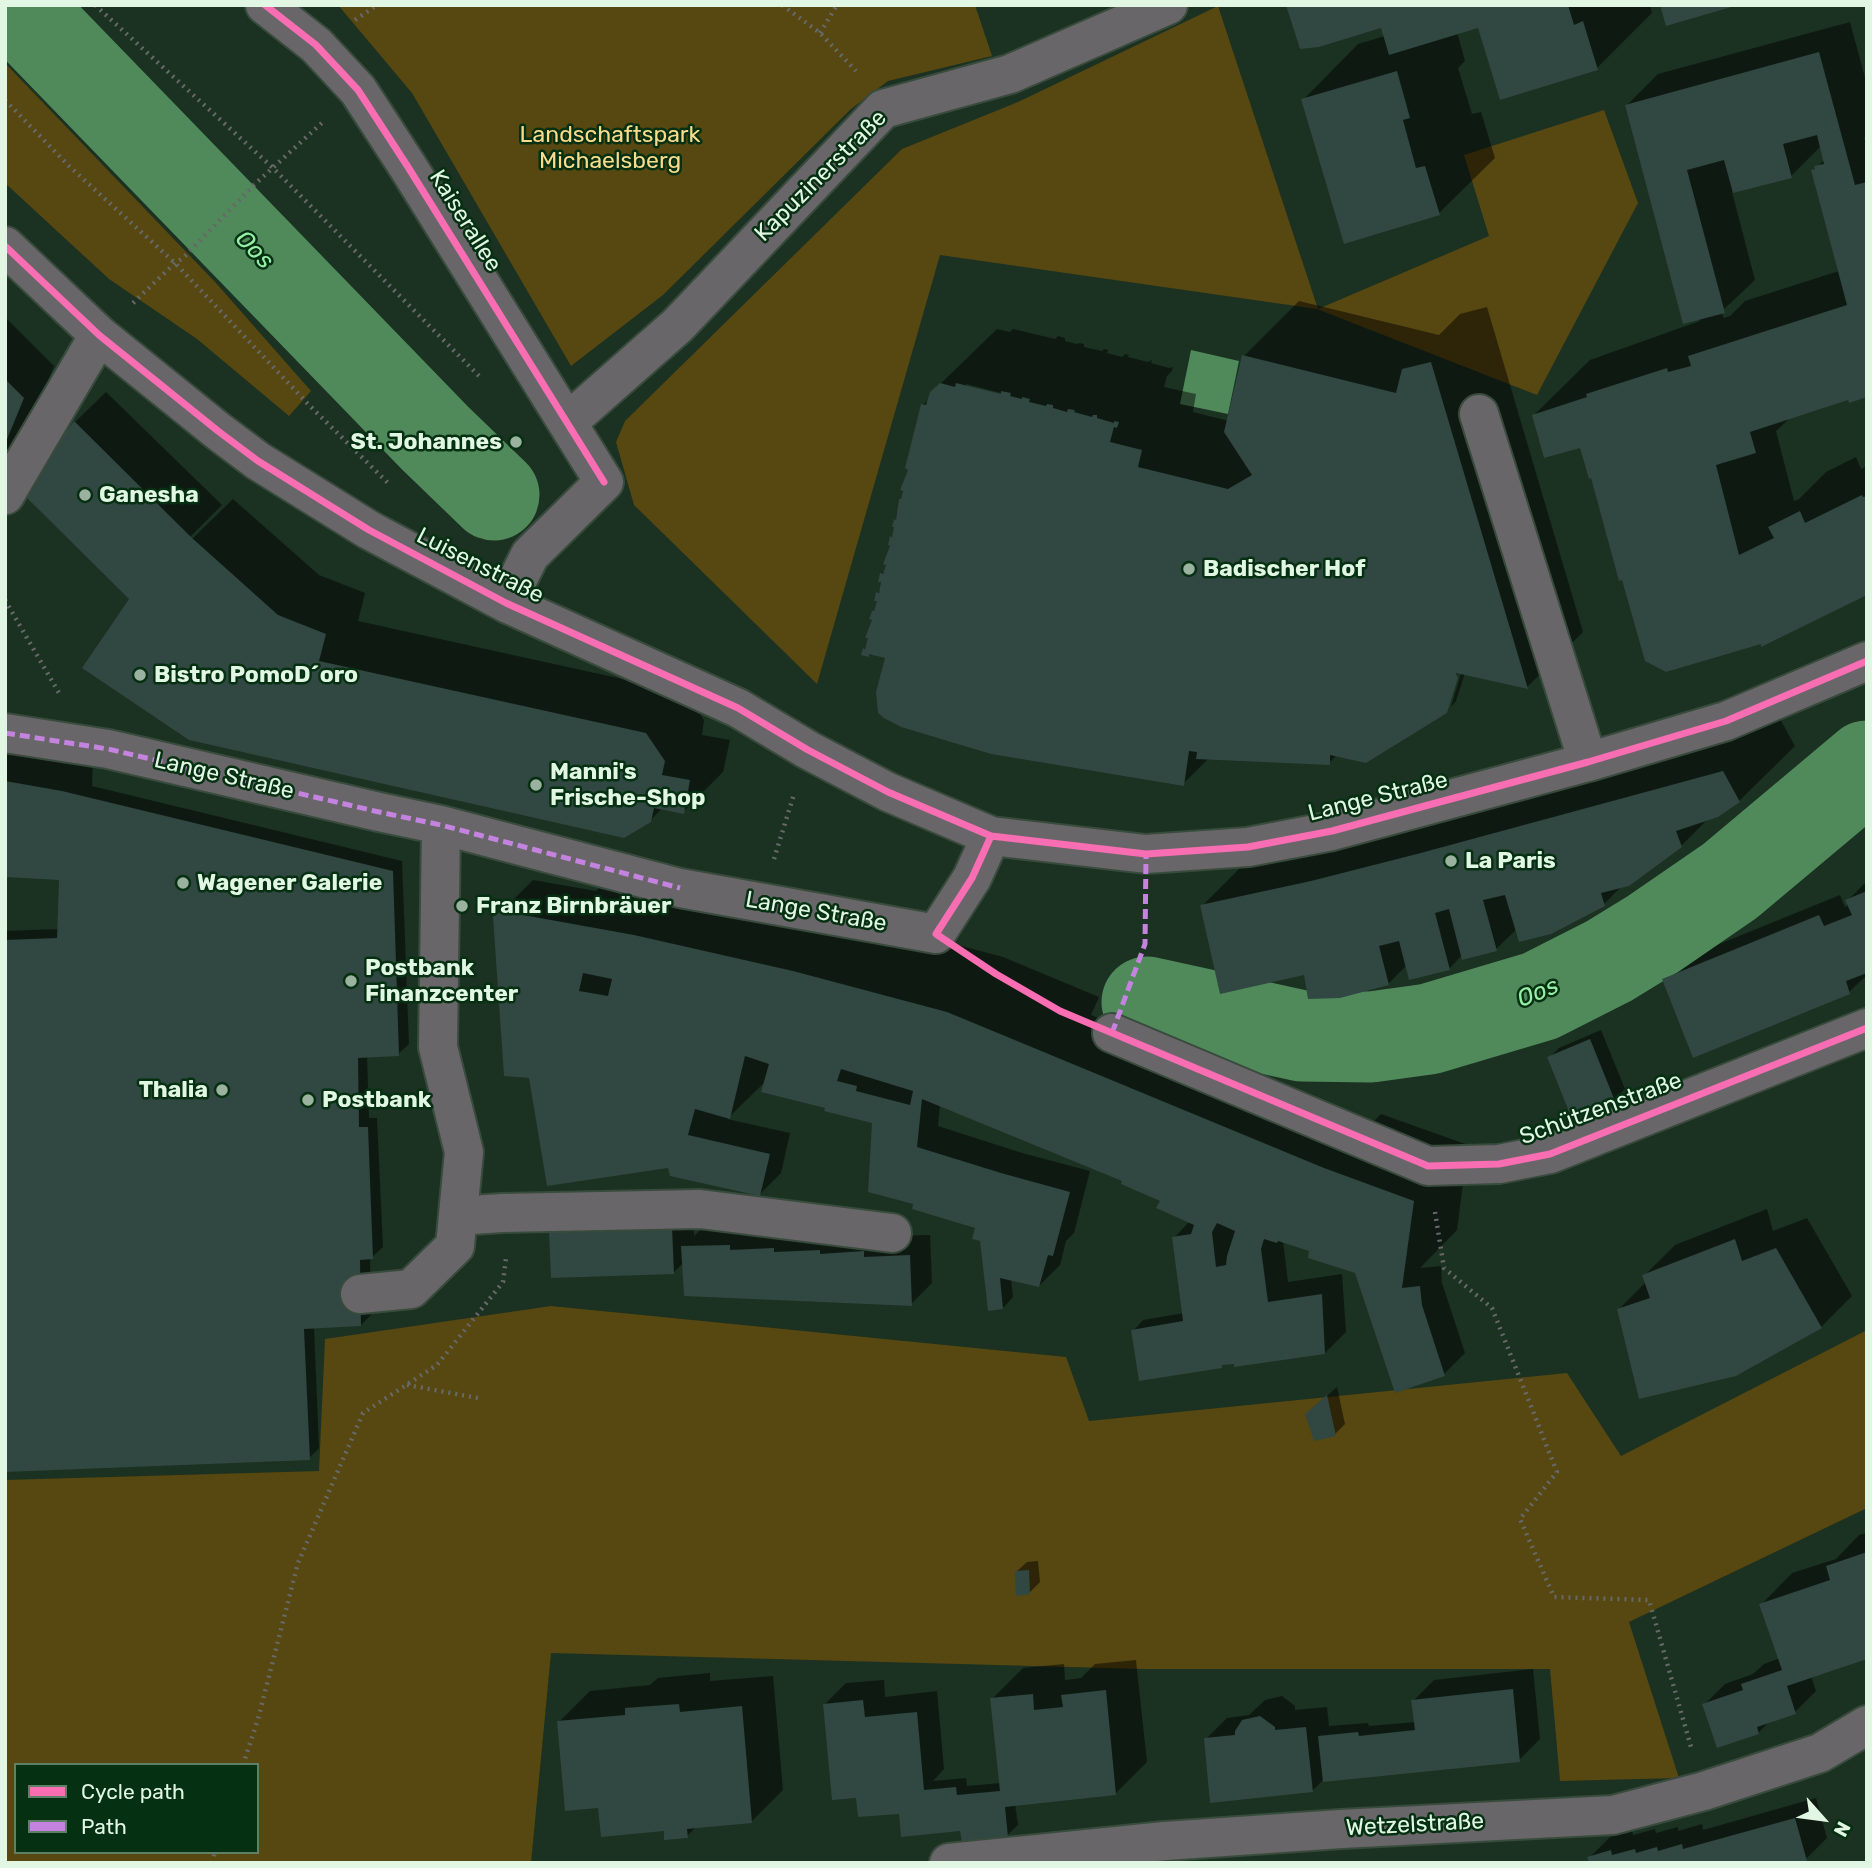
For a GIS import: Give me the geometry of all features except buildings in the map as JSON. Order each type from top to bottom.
[{"type":"street","name":"Kaiserallee","points":[[265,5],[316,44],[358,90],[416,178],[604,482],[530,555],[506,603]]},
{"type":"street","name":"Kapuzinerstraße","points":[[568,422],[678,325],[883,109],[1010,74],[1168,5]]},
{"type":"street","name":"Luisenstraße","points":[[5,246],[99,335],[258,461],[369,530],[506,603],[738,708],[808,750],[888,792],[991,836]]},
{"type":"street","points":[[5,495],[99,335]]},
{"type":"street","points":[[1479,414],[1588,762]]},
{"type":"street","name":"Lange Straße","points":[[5,733],[108,749],[441,825],[680,888],[936,934],[972,878],[991,836],[1146,854],[1248,847],[1332,831],[1588,762],[1726,721],[1867,661]]},
{"type":"street","points":[[360,1294],[411,1289],[455,1246],[464,1152],[438,1047],[441,825]]},
{"type":"street","name":"Schützenstraße","points":[[1112,1033],[1428,1166],[1499,1164],[1550,1154],[1867,1027]]},
{"type":"street","points":[[458,1216],[701,1209],[892,1233]]},
{"type":"street","name":"Wetzelstraße","points":[[949,1863],[1165,1840],[1613,1815],[1704,1791],[1819,1753],[1867,1725]]},
{"type":"path","points":[[95,5],[273,168],[482,379]]},
{"type":"path","points":[[782,5],[820,33],[873,90],[883,109]]},
{"type":"path","points":[[820,33],[837,5]]},
{"type":"path","points":[[99,335],[175,262],[183,258],[254,185],[358,90]]},
{"type":"path","points":[[5,100],[69,166],[175,262],[309,405],[393,488]]},
{"type":"path","points":[[5,600],[55,688],[108,749]]},
{"type":"path","points":[[760,902],[808,750]]},
{"type":"path","points":[[1428,1166],[1444,1269],[1492,1308],[1557,1472],[1520,1519],[1554,1597],[1649,1600],[1704,1791]]},
{"type":"path","points":[[244,1763],[258,1719],[298,1563],[363,1413],[437,1365],[503,1282],[510,1226],[502,1213]]},
{"type":"path","points":[[406,1385],[478,1398]]},
{"type":"green space","name":"Landschaftspark Michaelsberg","points":[[338,5],[975,5],[992,56],[888,81],[851,109],[663,295],[571,366],[412,93]]},
{"type":"green space","points":[[1218,6],[1318,309],[1489,236],[1464,155],[1604,110],[1638,203],[1537,395],[1317,309],[940,255],[817,684],[634,505],[616,442],[625,421],[902,149],[1018,102]]},
{"type":"green space","points":[[5,63],[216,283],[311,391],[289,416],[197,339],[109,279],[5,183]]},
{"type":"green space","points":[[551,1306],[1066,1357],[1089,1421],[1567,1373],[1621,1456],[1867,1330],[1867,1508],[1629,1622],[1679,1778],[1560,1781],[1550,1669],[1144,1669],[551,1653],[531,1863],[5,1863],[5,1480],[319,1471],[325,1339]]},
{"type":"shaded area","points":[[1191,350],[1239,361],[1228,414],[1180,404]]},
{"type":"waterway","name":"Oos","points":[[14,5],[435,438],[494,495]]},
{"type":"waterway","name":"Oos","points":[[1147,1002],[1302,1036],[1371,1037],[1429,1029],[1540,996],[1609,961],[1730,881],[1867,766]]},
{"type":"marked path","points":[[5,733],[108,749],[441,825],[680,888]]},
{"type":"marked path","points":[[1112,1033],[1145,944],[1146,854]]},
{"type":"cycle path","points":[[265,5],[316,45],[358,90],[604,482]]},
{"type":"cycle path","points":[[5,246],[99,335],[218,431],[258,461],[369,530],[506,603],[738,708],[808,750],[888,792],[991,836],[1146,854],[1248,847],[1332,831],[1588,762],[1726,721],[1867,661]]},
{"type":"cycle path","points":[[991,836],[972,878],[936,934],[996,974],[1060,1011],[1428,1166],[1499,1164],[1550,1154],[1867,1028]]},
{"type":"place","name":"St. Johannes","points":[[516,442]]},
{"type":"place","name":"Ganesha","points":[[85,495]]},
{"type":"place","name":"Badischer Hof","points":[[1189,569]]},
{"type":"place","name":"Bistro PomoD´oro","points":[[140,675]]},
{"type":"place","name":"Manni's Frische-Shop","points":[[536,785]]},
{"type":"place","name":"La Paris","points":[[1451,861]]},
{"type":"place","name":"Wagener Galerie","points":[[183,883]]},
{"type":"place","name":"Franz Birnbräuer","points":[[462,906]]},
{"type":"place","name":"Postbank Finanzcenter","points":[[351,981]]},
{"type":"place","name":"Thalia","points":[[222,1090]]},
{"type":"place","name":"Postbank","points":[[308,1100]]}]
